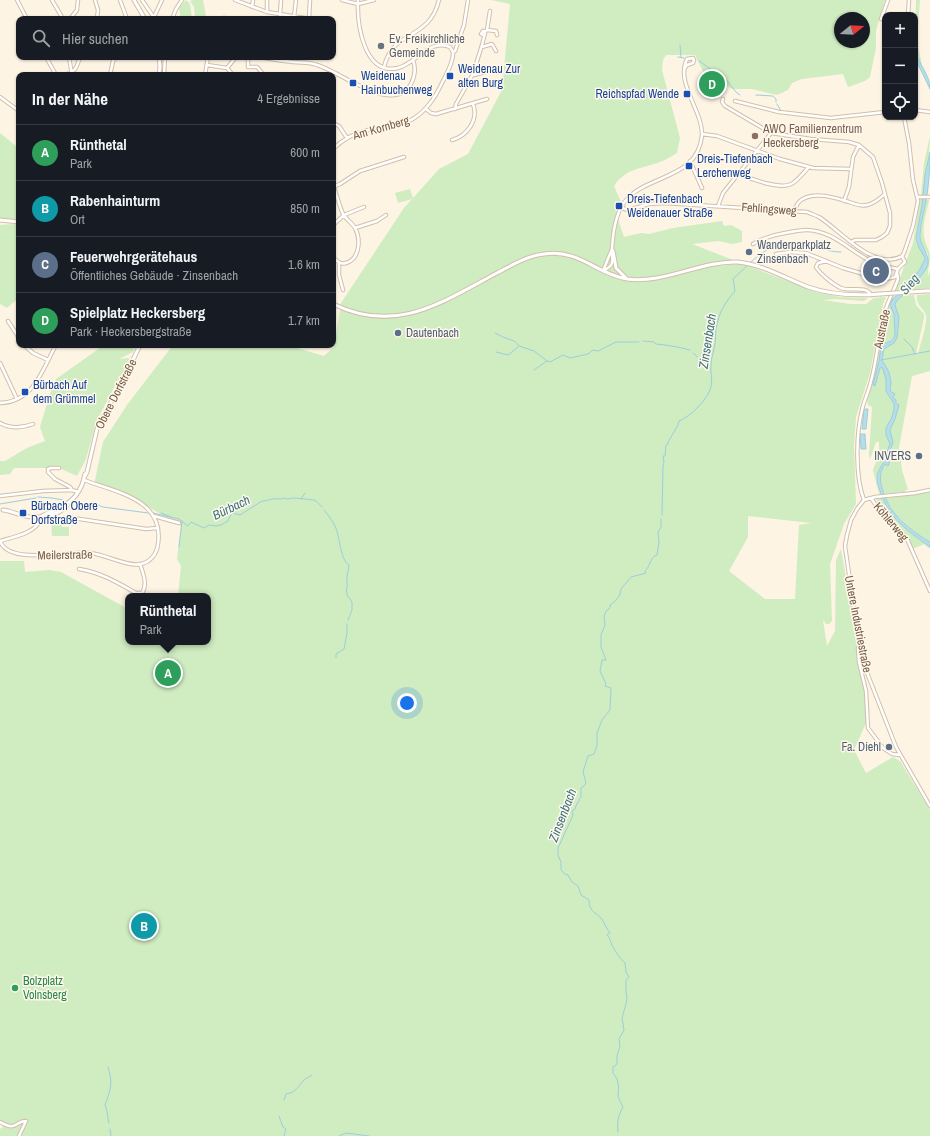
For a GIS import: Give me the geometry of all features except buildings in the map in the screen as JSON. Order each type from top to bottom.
[{"type":"street","points":[[17,0],[25,16]]},
{"type":"street","points":[[52,0],[61,16]]},
{"type":"street","points":[[72,16],[77,10],[78,0]]},
{"type":"street","points":[[95,0],[98,10],[97,16]]},
{"type":"street","points":[[120,0],[127,16]]},
{"type":"street","points":[[134,0],[143,16]]},
{"type":"street","points":[[142,0],[153,16]]},
{"type":"street","points":[[155,16],[162,0]]},
{"type":"street","points":[[173,16],[182,0]]},
{"type":"street","points":[[236,0],[267,12],[287,16]]},
{"type":"street","points":[[252,7],[253,0]]},
{"type":"street","points":[[267,0],[267,12]]},
{"type":"street","points":[[280,15],[282,0]]},
{"type":"street","points":[[294,16],[296,0]]},
{"type":"street","points":[[310,0],[310,16]]},
{"type":"street","points":[[342,0],[358,4],[374,0]]},
{"type":"street","points":[[358,0],[358,17],[362,41],[379,65],[390,69],[405,66],[425,51],[433,47],[443,45],[450,48],[453,52]]},
{"type":"street","points":[[384,67],[388,56],[396,45],[427,23],[439,0]]},
{"type":"street","name":"Am Kornberg","points":[[336,147],[347,138],[368,130],[394,126],[407,122],[426,109],[444,81],[453,59],[453,52],[455,51],[464,25],[468,0]]},
{"type":"street","points":[[881,19],[888,0]]},
{"type":"street","points":[[908,12],[909,0]]},
{"type":"street","points":[[455,109],[456,104],[473,75],[482,47],[490,11]]},
{"type":"street","points":[[485,32],[496,31],[497,35]]},
{"type":"street","points":[[450,48],[458,42]]},
{"type":"street","points":[[482,47],[492,44],[496,51]]},
{"type":"street","points":[[603,271],[611,264],[616,221],[621,207],[632,194],[641,188],[675,174],[690,161],[696,153],[702,134],[700,121],[687,88],[685,68],[688,59],[693,58],[693,63],[687,65],[685,68]]},
{"type":"street","points":[[48,60],[54,72]]},
{"type":"street","points":[[69,60],[71,72]]},
{"type":"street","points":[[74,72],[76,70],[79,60]]},
{"type":"street","points":[[111,72],[115,60]]},
{"type":"street","points":[[159,60],[159,72]]},
{"type":"street","points":[[164,72],[165,60]]},
{"type":"street","points":[[206,72],[208,60]]},
{"type":"street","points":[[227,68],[234,60]]},
{"type":"street","points":[[248,60],[248,67],[257,67],[261,72]]},
{"type":"street","points":[[281,60],[318,65],[333,72]]},
{"type":"street","points":[[336,74],[377,93],[393,96],[406,90],[411,84],[415,74],[413,60]]},
{"type":"street","points":[[208,65],[227,68],[230,72]]},
{"type":"street","points":[[473,75],[492,70]]},
{"type":"street","points":[[0,97],[16,109]]},
{"type":"street","points":[[426,109],[431,114],[436,114],[487,99]]},
{"type":"street","points":[[723,99],[722,102],[725,106],[771,132],[811,139],[849,142],[859,145],[868,151],[876,162],[891,221],[887,233],[882,237],[876,240],[855,240],[851,242]]},
{"type":"street","points":[[735,101],[778,112],[831,118],[882,112]]},
{"type":"street","points":[[452,140],[461,136],[470,128],[474,117],[473,104]]},
{"type":"street","points":[[918,110],[930,112]]},
{"type":"street","name":"Austraße","points":[[864,500],[859,480],[859,424],[862,408],[872,381],[884,316],[899,276],[897,273],[898,269],[904,262],[902,256],[914,226],[918,201],[913,180],[905,120]]},
{"type":"street","points":[[336,124],[340,126],[347,138]]},
{"type":"street","points":[[718,206],[723,193],[771,132]]},
{"type":"street","points":[[702,134],[717,136],[756,150],[809,166],[851,169]]},
{"type":"street","points":[[844,200],[849,187],[853,157],[859,145]]},
{"type":"street","points":[[336,186],[360,171],[404,157]]},
{"type":"street","points":[[690,161],[702,188]]},
{"type":"street","points":[[738,173],[758,182],[786,186],[793,183],[809,166]]},
{"type":"street","points":[[336,193],[344,215],[355,228],[359,242],[357,252],[349,262],[343,264],[336,260]]},
{"type":"street","points":[[794,211],[798,203],[803,199],[816,195],[867,206],[874,203],[885,194]]},
{"type":"street","points":[[917,197],[929,197]]},
{"type":"street","name":"Fehlingsweg","points":[[621,207],[627,210],[649,204],[664,203],[807,212],[817,216],[851,242],[880,259],[895,259],[902,256]]},
{"type":"street","points":[[336,222],[344,215],[364,207]]},
{"type":"street","points":[[355,228],[378,220],[386,215]]},
{"type":"street","points":[[0,220],[16,222]]},
{"type":"street","points":[[753,244],[762,238],[774,235],[799,230],[813,231],[829,235],[839,240],[873,262],[898,269]]},
{"type":"street","points":[[603,271],[612,249]]},
{"type":"street","points":[[612,249],[616,268],[627,279]]},
{"type":"street","points":[[776,254],[800,252],[843,268],[881,279],[893,278],[897,273]]},
{"type":"street","points":[[336,304],[350,311],[370,316],[400,316],[414,314],[515,263],[537,255],[550,253],[580,258],[614,276],[627,279],[646,280],[700,267],[737,262],[752,265],[808,287],[825,292],[846,295],[872,295],[930,291]]},
{"type":"street","points":[[827,261],[816,265],[816,268],[820,273],[841,288],[866,290],[872,295]]},
{"type":"street","points":[[339,262],[339,275],[343,290]]},
{"type":"street","points":[[8,320],[16,333]]},
{"type":"street","points":[[27,348],[33,353],[48,360]]},
{"type":"street","points":[[0,403],[22,397],[33,388],[54,348]]},
{"type":"street","name":"Obere Dorfstraße","points":[[1,510],[30,517],[47,516],[57,513],[65,508],[74,498],[84,478],[93,441],[100,421],[139,348]]},
{"type":"street","points":[[0,362],[17,399]]},
{"type":"street","points":[[0,423],[13,428],[21,428],[33,424]]},
{"type":"street","points":[[59,468],[48,469],[48,472],[55,479],[70,487],[72,490]]},
{"type":"street","points":[[79,569],[89,570],[102,575],[136,593],[142,593],[145,588],[145,582],[140,564],[152,558],[156,552],[159,538],[158,528],[154,516],[135,498],[84,478]]},
{"type":"street","points":[[0,496],[43,491],[72,490],[78,492]]},
{"type":"street","points":[[864,500],[879,496],[915,493],[930,490]]},
{"type":"street","name":"Köhlerweg","points":[[871,498],[907,539],[930,591]]},
{"type":"street","name":"Untere Industriestraße","points":[[864,500],[856,509],[851,520],[845,546],[861,647],[870,680],[900,755],[930,806]]},
{"type":"street","points":[[0,541],[28,532],[37,526],[40,521],[36,516]]},
{"type":"street","points":[[154,516],[179,523]]},
{"type":"street","points":[[68,519],[73,518],[146,529],[158,528]]},
{"type":"street","name":"Meilerstraße","points":[[0,541],[4,548],[17,553],[39,556],[84,552],[100,554],[130,563],[140,564]]},
{"type":"street","points":[[861,647],[858,648],[858,656],[866,691],[868,728],[883,748],[892,754],[900,755]]},
{"type":"street","points":[[0,1122],[12,1127],[26,1121],[18,1136]]},
{"type":"green space","points":[[186,0],[190,4],[192,16],[180,16],[179,8]]},
{"type":"green space","points":[[203,0],[206,16],[195,16],[194,7],[190,1]]},
{"type":"green space","points":[[491,0],[885,0],[876,31],[876,48],[870,77],[865,81],[848,87],[843,74],[802,79],[792,83],[788,90],[777,95],[752,89],[732,89],[715,80],[717,87],[714,92],[707,91],[709,85],[706,82],[707,76],[705,75],[695,55],[666,55],[663,60],[662,70],[680,138],[677,153],[662,161],[629,172],[614,186],[621,202],[618,215],[624,237],[641,233],[649,234],[673,228],[722,221],[724,226],[731,225],[742,231],[742,242],[732,244],[719,241],[692,244],[818,293],[841,297],[868,298],[864,301],[835,299],[823,300],[850,304],[866,304],[874,298],[886,297],[883,304],[870,373],[856,417],[854,446],[856,504],[844,524],[830,564],[832,621],[829,624],[826,624],[823,620],[827,646],[835,631],[836,560],[841,549],[857,643],[864,669],[866,723],[854,750],[866,773],[893,757],[900,761],[930,810],[930,1136],[0,1136],[0,1129],[3,1127],[0,1123],[0,561],[24,561],[25,572],[49,570],[61,572],[125,607],[125,645],[211,645],[211,593],[178,593],[181,566],[177,559],[181,526],[140,502],[94,485],[103,442],[127,405],[171,348],[297,348],[324,356],[333,348],[336,348],[336,334],[341,303],[404,208],[412,199],[398,203],[395,193],[410,189],[413,198],[439,169],[468,154],[502,90],[510,4]],"holes":[[[748,516],[811,523],[799,525],[795,599],[765,599],[729,571],[748,537]]]},
{"type":"green space","points":[[916,0],[920,0],[918,26],[918,12],[916,12]]},
{"type":"green space","points":[[918,38],[919,51],[922,67],[918,57]]},
{"type":"green space","points":[[0,133],[16,146],[16,220],[0,219]]},
{"type":"green space","points":[[930,136],[923,196],[921,196],[924,163]]},
{"type":"green space","points":[[920,199],[922,199],[922,205],[916,238],[925,259],[919,271],[909,280],[902,291],[895,291],[913,243]]},
{"type":"green space","points":[[926,200],[929,200],[924,223],[924,232],[930,255],[928,277],[930,270],[930,288],[906,290],[911,287],[925,270],[928,254],[923,247],[920,235]]},
{"type":"green space","points":[[16,224],[16,301],[7,308],[0,304],[0,225]]},
{"type":"green space","points":[[930,294],[930,371],[912,376],[899,448],[902,470],[908,490],[905,490],[905,492],[884,494],[881,474],[883,467],[886,463],[889,463],[892,447],[892,436],[890,430],[899,405],[893,397],[895,394],[890,391],[891,382],[889,372],[882,360],[884,349],[897,338],[899,317],[895,304],[901,296],[914,295],[916,305],[924,314],[916,354],[918,354],[925,328],[926,315],[918,302],[917,295]]},
{"type":"green space","points":[[891,296],[897,296],[892,300],[891,307],[894,314],[895,336],[881,346],[875,386],[880,368],[882,367],[886,379],[886,391],[894,404],[894,414],[888,425],[888,440],[890,444],[886,460],[881,465],[877,475],[879,494],[873,470],[879,454],[879,442],[876,442],[870,459],[872,407],[868,405],[867,399]]},
{"type":"green space","points":[[100,348],[134,348],[133,352],[119,359],[128,358],[132,360],[117,382],[96,422],[86,459],[77,476],[59,468],[14,468],[10,474],[0,475],[0,461],[5,461],[27,448],[45,441],[40,427],[56,379]]},
{"type":"green space","points":[[930,492],[930,542],[914,531],[892,512],[886,498]]},
{"type":"green space","points":[[878,498],[882,498],[896,519],[930,547],[930,549],[924,544],[913,549],[902,529],[877,503]]},
{"type":"green space","points":[[62,517],[62,527],[69,527],[69,536],[52,536],[51,521]]},
{"type":"water","points":[[918,56],[928,79],[930,89],[918,64]]},
{"type":"water","name":"Sieg","points":[[930,152],[928,190],[920,234],[928,265],[918,280],[896,302],[895,305],[899,317],[897,338],[894,343],[884,349],[882,360],[889,372],[891,382],[890,391],[895,394],[893,397],[899,405],[890,430],[893,442],[889,454],[889,463],[888,466],[885,464],[880,477],[886,499],[891,509],[904,523],[930,542],[930,547],[900,523],[888,509],[880,491],[877,475],[881,466],[886,460],[885,457],[890,444],[886,435],[886,428],[892,417],[894,404],[886,391],[886,379],[882,367],[880,368],[875,386],[873,384],[881,346],[891,341],[895,336],[894,314],[890,305],[892,300],[919,271],[925,259],[916,238],[922,205],[925,175]]},
{"type":"water","points":[[864,409],[868,409],[866,429],[862,429]]},
{"type":"water","points":[[860,434],[865,434],[866,449],[861,449]]},
{"type":"waterway","points":[[680,45],[681,57]]},
{"type":"waterway","points":[[678,57],[684,58]]},
{"type":"waterway","points":[[699,61],[724,77],[740,95]]},
{"type":"waterway","points":[[756,95],[773,96],[776,99],[776,102]]},
{"type":"waterway","points":[[777,104],[781,111]]},
{"type":"waterway","name":"Zinsenbach","points":[[750,263],[765,251],[780,244],[788,243],[806,244],[830,251],[841,252]]},
{"type":"waterway","name":"Zinsenbach","points":[[662,515],[663,456],[665,456],[666,445],[668,444],[679,421],[688,416],[698,407],[709,392],[712,384],[711,362],[720,313],[735,291],[733,279],[748,265]]},
{"type":"waterway","points":[[495,333],[513,341],[519,346],[534,351],[547,361]]},
{"type":"waterway","points":[[904,339],[912,347],[915,354]]},
{"type":"waterway","points":[[643,341],[690,350]]},
{"type":"waterway","points":[[534,370],[547,361],[550,362],[563,355],[570,358],[588,354],[593,350],[598,351],[616,342],[639,342]]},
{"type":"waterway","points":[[496,352],[508,355],[518,347]]},
{"type":"waterway","points":[[881,360],[930,351]]},
{"type":"waterway","points":[[693,353],[700,359],[711,359]]},
{"type":"waterway","name":"Bürbach","points":[[301,499],[305,493]]},
{"type":"waterway","name":"Bürbach","points":[[38,497],[63,500]]},
{"type":"waterway","name":"Bürbach","points":[[0,504],[36,498]]},
{"type":"waterway","name":"Bürbach","points":[[153,513],[179,519],[188,526],[191,522],[204,528],[209,525],[221,525],[228,521],[231,514],[233,513],[240,515],[262,501],[272,499],[294,498],[314,500],[322,507]]},
{"type":"waterway","name":"Bürbach","points":[[92,502],[103,507],[148,513]]},
{"type":"waterway","name":"Bürbach","points":[[324,510],[337,530],[342,553],[349,565],[346,591],[352,602],[352,610],[348,620]]},
{"type":"waterway","name":"Bürbach","points":[[161,513],[171,517]]},
{"type":"waterway","name":"Zinsenbach","points":[[618,1132],[618,1119],[623,1107],[618,1096],[618,1083],[613,1073],[613,1067],[617,1064],[617,1056],[620,1046],[619,1039],[624,1030],[622,1018],[627,997],[626,980],[629,977],[626,972],[625,963],[621,960],[612,945],[607,935],[610,933],[603,921],[590,908],[589,900],[581,895],[578,886],[561,870],[558,848],[573,815],[572,811],[575,809],[581,797],[581,788],[586,783],[583,772],[588,756],[594,754],[597,746],[597,733],[602,720],[610,710],[611,688],[605,686],[606,684],[600,671],[602,660],[606,660],[601,647],[601,635],[605,625],[604,617],[606,611],[610,608],[610,605],[614,602],[620,594],[621,589],[631,577],[646,573],[645,571],[651,560],[657,555],[659,542],[658,532],[661,527],[661,519]]},
{"type":"waterway","points":[[179,547],[182,521]]},
{"type":"waterway","name":"Bürbach","points":[[336,658],[336,654],[344,649],[347,624]]},
{"type":"waterway","points":[[108,1067],[111,1086],[105,1105],[109,1123]]},
{"type":"waterway","points":[[284,1100],[286,1094],[294,1091],[304,1080],[312,1075]]},
{"type":"waterway","points":[[279,1116],[283,1127],[286,1129],[284,1136]]},
{"type":"waterway","points":[[110,1129],[111,1136]]},
{"type":"waterway","points":[[339,1136],[346,1133],[369,1136]]},
{"type":"place","name":"Ev. Freikirchliche Gemeinde","points":[[381,46]]},
{"type":"place","name":"Weidenau Zur alten Burg","points":[[450,76]]},
{"type":"place","name":"Weidenau Hainbuchenweg","points":[[353,83]]},
{"type":"place","name":"Spielplatz Heckersberg","points":[[712,84]]},
{"type":"place","name":"Reichspfad Wende","points":[[687,94]]},
{"type":"place","name":"AWO Familienzentrum Heckersberg","points":[[755,136]]},
{"type":"place","name":"Dreis-Tiefenbach Lerchenweg","points":[[689,166]]},
{"type":"place","name":"Dreis-Tiefenbach Weidenauer Straße","points":[[619,206]]},
{"type":"place","name":"Wanderparkplatz Zinsenbach","points":[[749,252]]},
{"type":"place","name":"Feuerwehrgerätehaus","points":[[876,271]]},
{"type":"place","name":"Dautenbach","points":[[398,333]]},
{"type":"place","name":"Bürbach Auf dem Grümmel","points":[[25,392]]},
{"type":"place","name":"INVERS","points":[[919,456]]},
{"type":"place","name":"Bürbach Obere Dorfstraße","points":[[23,513]]},
{"type":"place","name":"Rünthetal","points":[[168,673]]},
{"type":"place","name":"Fa. Diehl","points":[[889,747]]},
{"type":"place","name":"Rabenhainturm","points":[[144,926]]},
{"type":"place","name":"Bolzplatz Volnsberg","points":[[15,988]]}]
